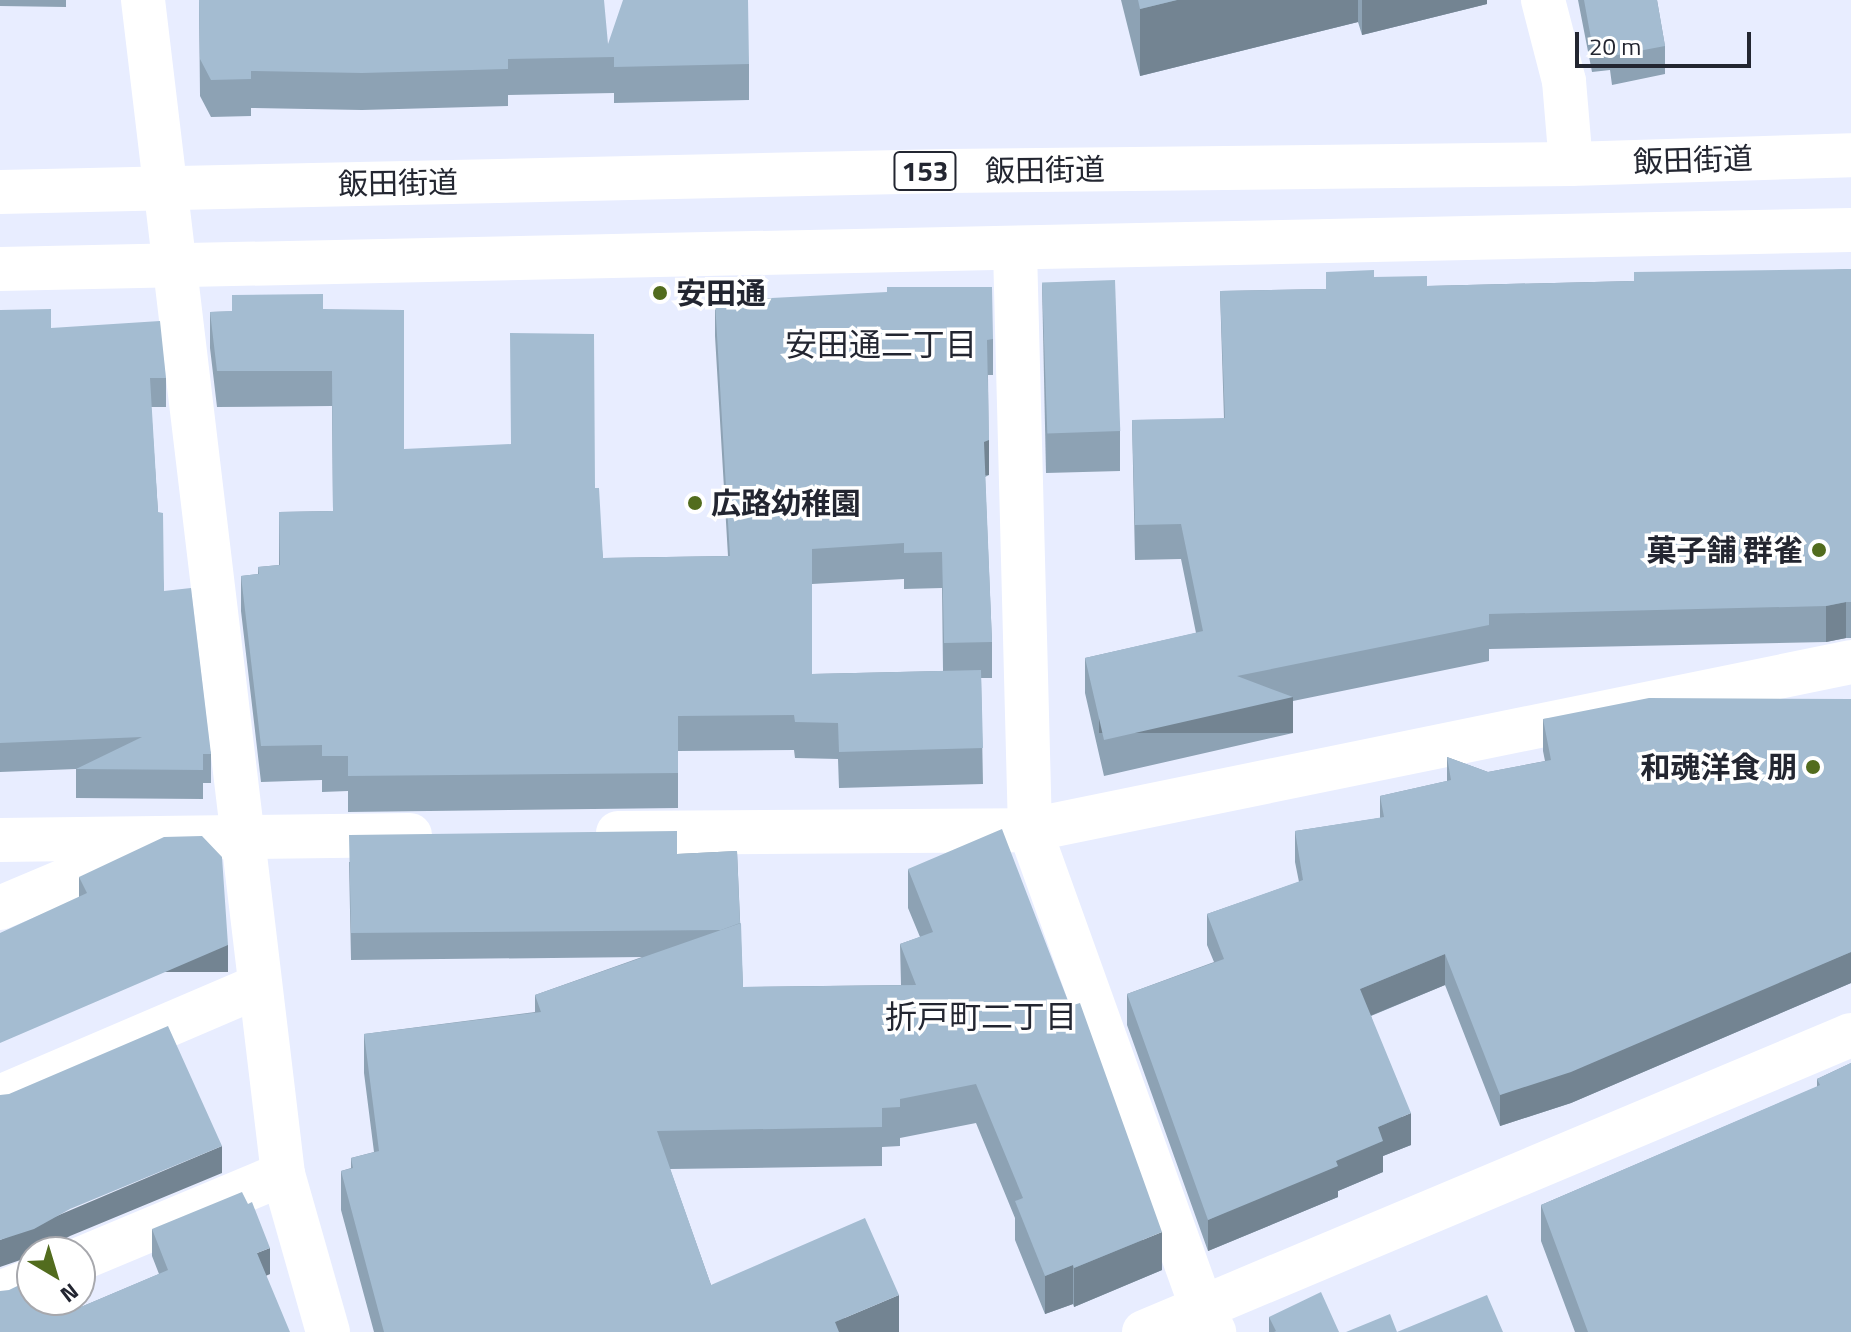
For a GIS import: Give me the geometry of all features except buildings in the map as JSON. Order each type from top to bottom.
[{"type":"main road","points":[[143,0],[168,188],[241,837],[283,1174],[328,1332]]},
{"type":"main road","points":[[1543,0],[1564,81],[1571,164]]},
{"type":"main road","name":"飯田街道","points":[[0,192],[948,171],[1571,164],[1851,155]]},
{"type":"main road","points":[[0,269],[1851,230]]},
{"type":"main road","points":[[1015,250],[1030,830],[1208,1320]]},
{"type":"main road","points":[[572,834],[1030,830],[1851,662]]},
{"type":"main road","points":[[0,840],[446,835]]},
{"type":"main road","points":[[0,908],[167,837]]},
{"type":"main road","points":[[0,1097],[259,986]]},
{"type":"main road","points":[[1144,1332],[1208,1320],[1851,1035]]},
{"type":"main road","points":[[96,1252],[283,1174]]},
{"type":"place","name":"安田通","points":[[660,293]]},
{"type":"place","name":"広路幼稚園","points":[[695,503]]},
{"type":"place","name":"菓子舗 群雀","points":[[1819,550]]},
{"type":"place","name":"和魂洋食 朋","points":[[1813,767]]},
{"type":"district","name":"安田通二丁目","points":[[881,344]]},
{"type":"district","name":"折戸町二丁目","points":[[981,1016]]}]
